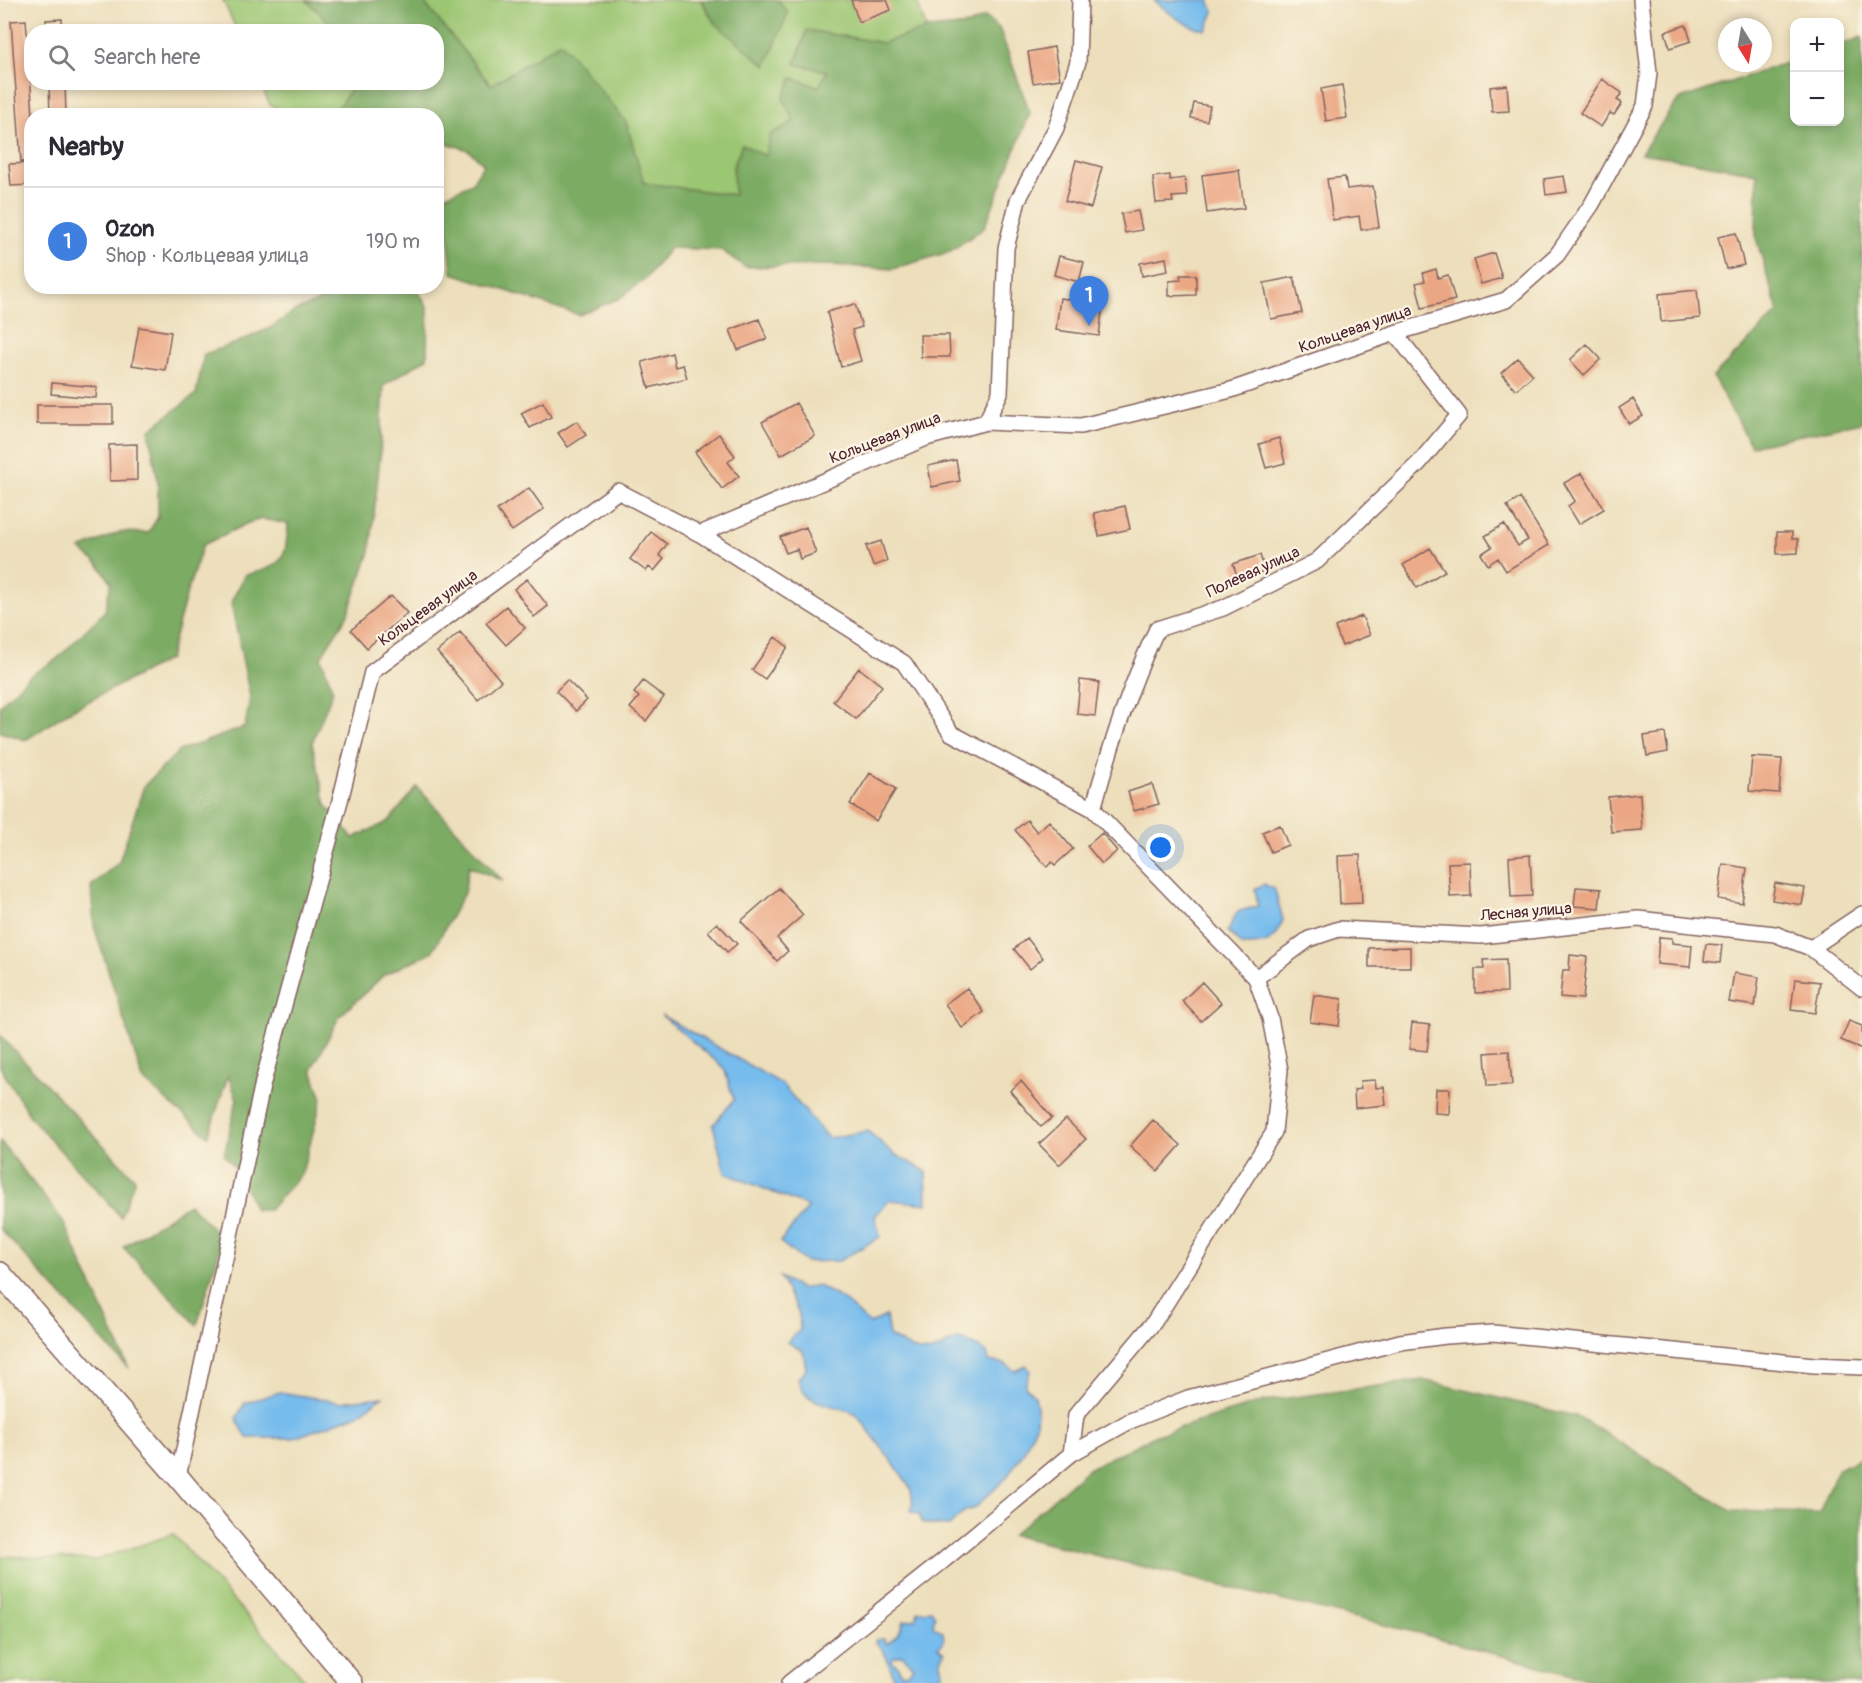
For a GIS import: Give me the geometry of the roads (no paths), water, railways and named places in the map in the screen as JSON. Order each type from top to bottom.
[{"type":"main road","points":[[0,1273],[352,1683]]},
{"type":"street","points":[[986,422],[1000,393],[1006,248],[1018,200],[1056,128],[1078,62],[1080,0]]},
{"type":"street","name":"Кольцевая улица","points":[[178,1478],[263,1082],[341,797],[372,672],[618,491],[700,534],[926,438],[986,422],[1081,426],[1231,390],[1395,333],[1506,300],[1557,255],[1592,204],[1645,106],[1650,74],[1641,0]]},
{"type":"street","name":"Полевая улица","points":[[1093,809],[1112,738],[1140,664],[1157,629],[1224,608],[1317,561],[1419,463],[1459,415],[1395,333]]},
{"type":"street","points":[[700,534],[904,663],[951,733],[1093,809],[1256,978],[1270,1018],[1280,1070],[1274,1132],[1154,1322],[1076,1415],[1071,1454]]},
{"type":"street","points":[[1811,948],[1862,914]]},
{"type":"street","name":"Лесная улица","points":[[1256,978],[1309,939],[1339,929],[1481,936],[1638,919],[1775,934],[1811,948],[1862,988]]},
{"type":"street","points":[[789,1683],[945,1560],[1071,1454],[1130,1421],[1188,1398],[1400,1342],[1446,1336],[1505,1334],[1814,1365],[1862,1366]]},
{"type":"water","points":[[1154,0],[1209,0],[1214,12],[1206,30],[1185,23]]},
{"type":"water","points":[[1264,884],[1275,890],[1283,920],[1276,934],[1268,942],[1241,945],[1228,931],[1237,912],[1258,906],[1255,889]]},
{"type":"water","points":[[661,1015],[782,1084],[828,1138],[868,1131],[894,1154],[926,1171],[927,1204],[890,1200],[875,1216],[880,1237],[839,1261],[805,1262],[780,1242],[809,1207],[725,1173],[713,1125],[734,1100],[724,1068]]},
{"type":"water","points":[[780,1277],[801,1289],[817,1285],[842,1299],[870,1324],[886,1316],[889,1336],[915,1350],[930,1351],[956,1341],[964,1341],[987,1353],[989,1361],[1005,1364],[1015,1371],[1026,1365],[1030,1371],[1025,1386],[1035,1396],[1036,1425],[1023,1453],[1007,1477],[975,1508],[965,1511],[949,1526],[921,1522],[920,1514],[913,1513],[911,1510],[912,1496],[907,1483],[858,1417],[854,1413],[813,1400],[802,1388],[798,1379],[806,1369],[803,1351],[787,1342],[800,1330],[799,1314]]},
{"type":"water","points":[[280,1392],[339,1402],[382,1397],[359,1414],[294,1438],[247,1438],[236,1418],[245,1403]]},
{"type":"water","points":[[931,1610],[935,1616],[933,1626],[943,1632],[944,1641],[938,1647],[944,1652],[940,1664],[943,1673],[933,1683],[892,1683],[894,1679],[887,1659],[875,1642],[884,1639],[886,1644],[889,1642],[900,1631],[904,1621],[916,1619],[918,1611]],"holes":[[[902,1655],[914,1666],[908,1673],[901,1674],[898,1666],[892,1661],[893,1657]]]},
{"type":"place","name":"Ozon","points":[[1089,326]]}]
